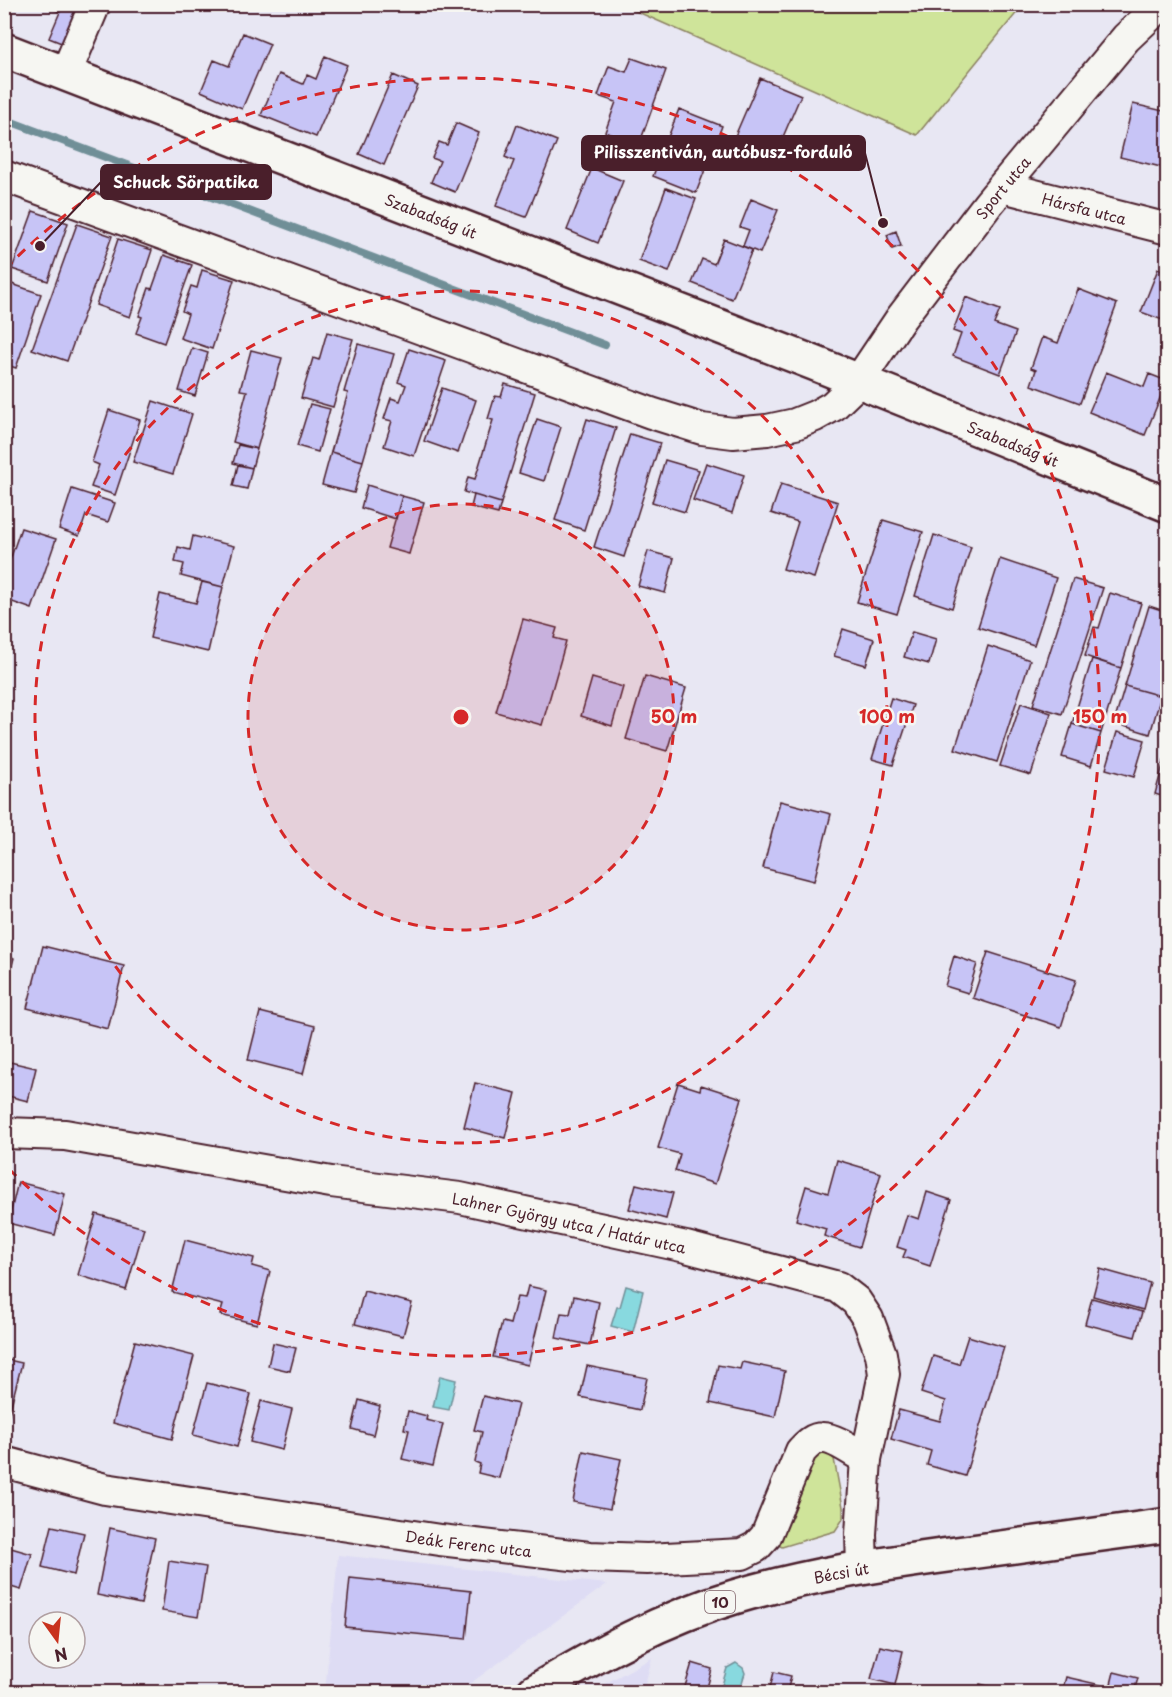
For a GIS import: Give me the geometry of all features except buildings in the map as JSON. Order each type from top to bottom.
[{"type":"main road","name":"Szabadság út","points":[[4,50],[858,382],[1167,505]]},
{"type":"main road","name":"Bécsi út","points":[[534,1692],[583,1663],[661,1624],[732,1597],[798,1580],[862,1568],[1167,1525]]},
{"type":"street","points":[[66,73],[95,4]]},
{"type":"street","name":"Sport utca","points":[[858,382],[901,318],[1003,187],[1126,38],[1162,4]]},
{"type":"street","points":[[4,176],[528,369],[702,429],[733,434],[795,424],[833,406],[858,382]]},
{"type":"street","name":"Hársfa utca","points":[[1003,187],[1167,229]]},
{"type":"street","name":"Lahner György utca / Határ utca","points":[[4,1133],[64,1135],[331,1182],[460,1198],[686,1247],[838,1287],[856,1301],[868,1320],[881,1354],[884,1374],[866,1459],[861,1534],[862,1568]]},
{"type":"street","name":"Deák Ferenc utca","points":[[4,1462],[105,1489],[440,1540],[590,1557],[647,1559],[742,1554],[756,1547],[766,1536],[801,1451],[810,1442],[822,1438],[832,1441],[866,1459]]},
{"type":"shaded area","points":[[338,1555],[607,1584],[468,1685],[454,1692],[325,1692]]},
{"type":"shaded area","points":[[652,1658],[643,1692],[590,1692]]},
{"type":"green space","points":[[622,5],[1023,5],[917,135]]},
{"type":"green space","points":[[818,1452],[827,1452],[834,1459],[843,1519],[835,1531],[782,1547],[778,1545],[812,1459]]},
{"type":"water","points":[[626,1286],[643,1291],[633,1332],[611,1326]]},
{"type":"water","points":[[440,1376],[456,1380],[449,1410],[433,1407]]},
{"type":"water","points":[[736,1663],[743,1668],[745,1673],[739,1692],[720,1692],[727,1668]]},
{"type":"waterway","points":[[4,119],[605,345]]},
{"type":"place","name":"Pilisszentiván, autóbusz-forduló","points":[[883,223]]},
{"type":"place","name":"Schuck Sörpatika","points":[[40,246]]}]
